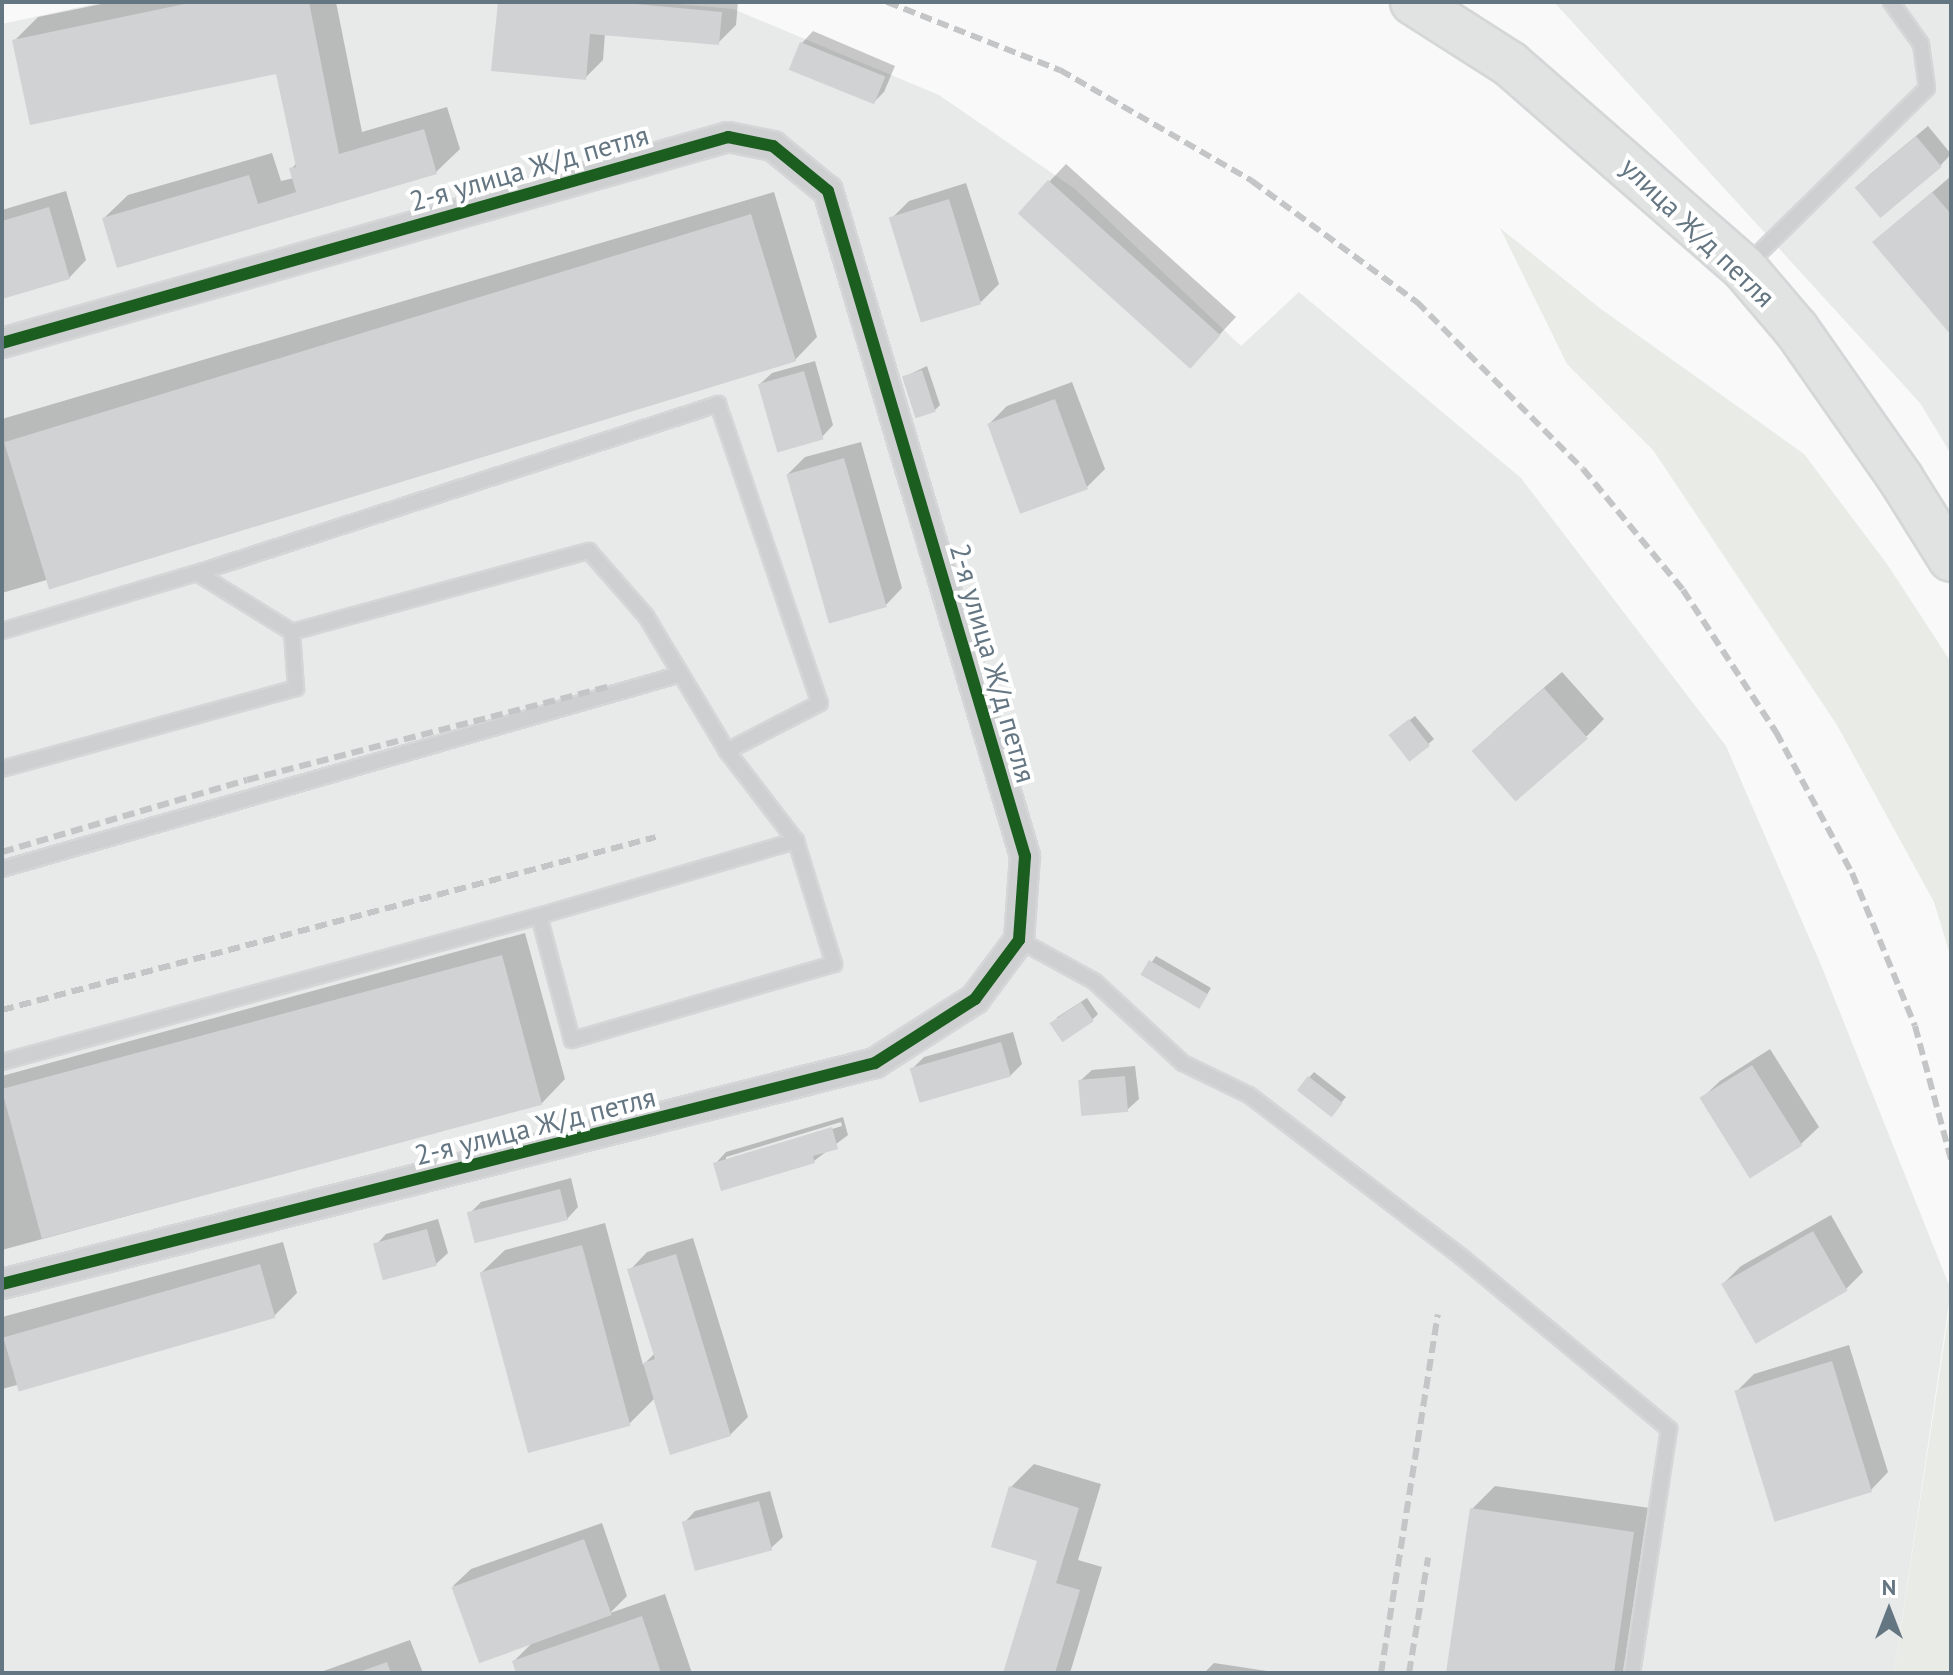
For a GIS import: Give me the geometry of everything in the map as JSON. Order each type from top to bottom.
[{"type":"main road","name":"улица Ж/д петля","points":[[1413,2],[1510,64],[1744,268],[1796,329],[1901,479],[1951,559]]},
{"type":"street","name":"2-я улица Ж/д петля","points":[[2,343],[728,137],[773,146],[828,191],[1025,856],[1019,940],[975,999],[875,1063],[2,1284]]},
{"type":"lane","points":[[1744,268],[1927,88],[1921,44],[1891,2]]},
{"type":"lane","points":[[2,631],[197,573],[718,404],[820,703],[727,751]]},
{"type":"lane","points":[[197,573],[292,632],[589,551],[646,616],[727,751],[796,841],[834,964],[572,1040],[539,916]]},
{"type":"lane","points":[[2,769],[296,688],[292,632]]},
{"type":"lane","points":[[2,869],[681,674]]},
{"type":"lane","points":[[2,1062],[539,916],[796,841]]},
{"type":"lane","points":[[1019,940],[1094,981],[1183,1063],[1249,1095],[1463,1258],[1669,1429],[1632,1673]]},
{"type":"shaded area","points":[[103,2],[655,2],[733,9],[939,95],[1075,189],[1241,346],[1299,292],[1521,478],[1726,746],[1821,965],[1951,1290],[1894,1673],[2,1673],[2,24]]},
{"type":"shaded area","points":[[1554,2],[1951,2],[1951,454],[1920,403]]},
{"type":"shaded area","points":[[1500,228],[1601,309],[1804,454],[1887,564],[1951,662],[1951,958],[1934,902],[1837,725],[1653,450],[1567,364]]},
{"type":"shaded area","points":[[1951,1298],[1951,1673],[1894,1673]]},
{"type":"building","points":[[194,2],[309,2],[339,154],[424,129],[437,174],[117,268],[102,218],[249,175],[258,204],[296,192],[289,168],[296,167],[276,74],[30,125],[12,40]]},
{"type":"building","points":[[498,2],[615,2],[722,12],[719,45],[590,34],[586,80],[491,71]]},
{"type":"building","points":[[800,42],[885,76],[874,104],[789,70]]},
{"type":"building","points":[[1916,136],[1942,167],[1880,218],[1855,187]]},
{"type":"building","points":[[1048,180],[1220,335],[1190,369],[1018,213]]},
{"type":"building","points":[[1932,192],[1951,214],[1951,335],[1872,242]]},
{"type":"building","points":[[949,199],[981,304],[921,323],[889,217]]},
{"type":"building","points":[[49,207],[70,279],[2,299],[2,221]]},
{"type":"building","points":[[751,214],[796,361],[49,590],[4,442]]},
{"type":"building","points":[[922,370],[936,412],[916,418],[902,376]]},
{"type":"building","points":[[804,371],[824,439],[777,452],[758,384]]},
{"type":"building","points":[[1055,399],[1088,489],[1020,514],[987,424]]},
{"type":"building","points":[[844,458],[887,607],[829,624],[786,475]]},
{"type":"building","points":[[1544,688],[1588,739],[1516,802],[1472,751]]},
{"type":"building","points":[[1409,719],[1430,746],[1409,762],[1389,735]]},
{"type":"building","points":[[502,955],[542,1105],[42,1239],[2,1089]]},
{"type":"building","points":[[1149,960],[1208,994],[1199,1009],[1140,975]]},
{"type":"building","points":[[1081,1002],[1094,1021],[1062,1042],[1049,1023]]},
{"type":"building","points":[[1001,1042],[1011,1077],[920,1103],[910,1068]]},
{"type":"building","points":[[1752,1065],[1802,1146],[1750,1178],[1699,1098]]},
{"type":"building","points":[[1125,1076],[1128,1112],[1081,1116],[1078,1080]]},
{"type":"building","points":[[1308,1076],[1343,1103],[1332,1117],[1297,1090]]},
{"type":"building","points":[[832,1127],[838,1149],[813,1156],[815,1163],[721,1191],[713,1163]]},
{"type":"building","points":[[560,1189],[568,1220],[475,1243],[467,1212]]},
{"type":"building","points":[[427,1229],[437,1266],[383,1280],[373,1243]]},
{"type":"building","points":[[1813,1231],[1848,1291],[1756,1344],[1721,1284]]},
{"type":"building","points":[[582,1245],[630,1426],[528,1453],[480,1272]]},
{"type":"building","points":[[676,1254],[731,1436],[670,1455],[643,1363],[655,1359],[627,1269]]},
{"type":"building","points":[[260,1264],[275,1318],[19,1391],[3,1338]]},
{"type":"building","points":[[1832,1361],[1872,1492],[1775,1522],[1734,1391]]},
{"type":"building","points":[[1009,1486],[1079,1508],[1056,1583],[1080,1590],[1055,1673],[1003,1673],[1037,1561],[991,1547]]},
{"type":"building","points":[[759,1501],[772,1550],[695,1571],[682,1522]]},
{"type":"building","points":[[1470,1508],[1634,1532],[1614,1673],[1446,1673]]},
{"type":"building","points":[[584,1539],[612,1615],[479,1663],[452,1587]]},
{"type":"building","points":[[642,1616],[661,1673],[516,1673],[512,1661]]},
{"type":"building","points":[[387,1662],[391,1673],[356,1673]]},
{"type":"railway","points":[[887,2],[1060,70],[1252,181],[1417,302],[1583,469],[1683,590],[1776,732],[1852,873],[1915,1026],[1951,1159]]},
{"type":"railway","points":[[2,852],[247,780],[610,686]]},
{"type":"railway","points":[[2,1010],[656,837]]},
{"type":"railway","points":[[1381,1673],[1438,1315]]},
{"type":"railway","points":[[1409,1673],[1428,1558]]},
{"type":"cycle path","points":[[2,343],[728,137],[773,146],[828,191],[1025,856],[1019,940],[975,999],[875,1063],[2,1284]]}]
